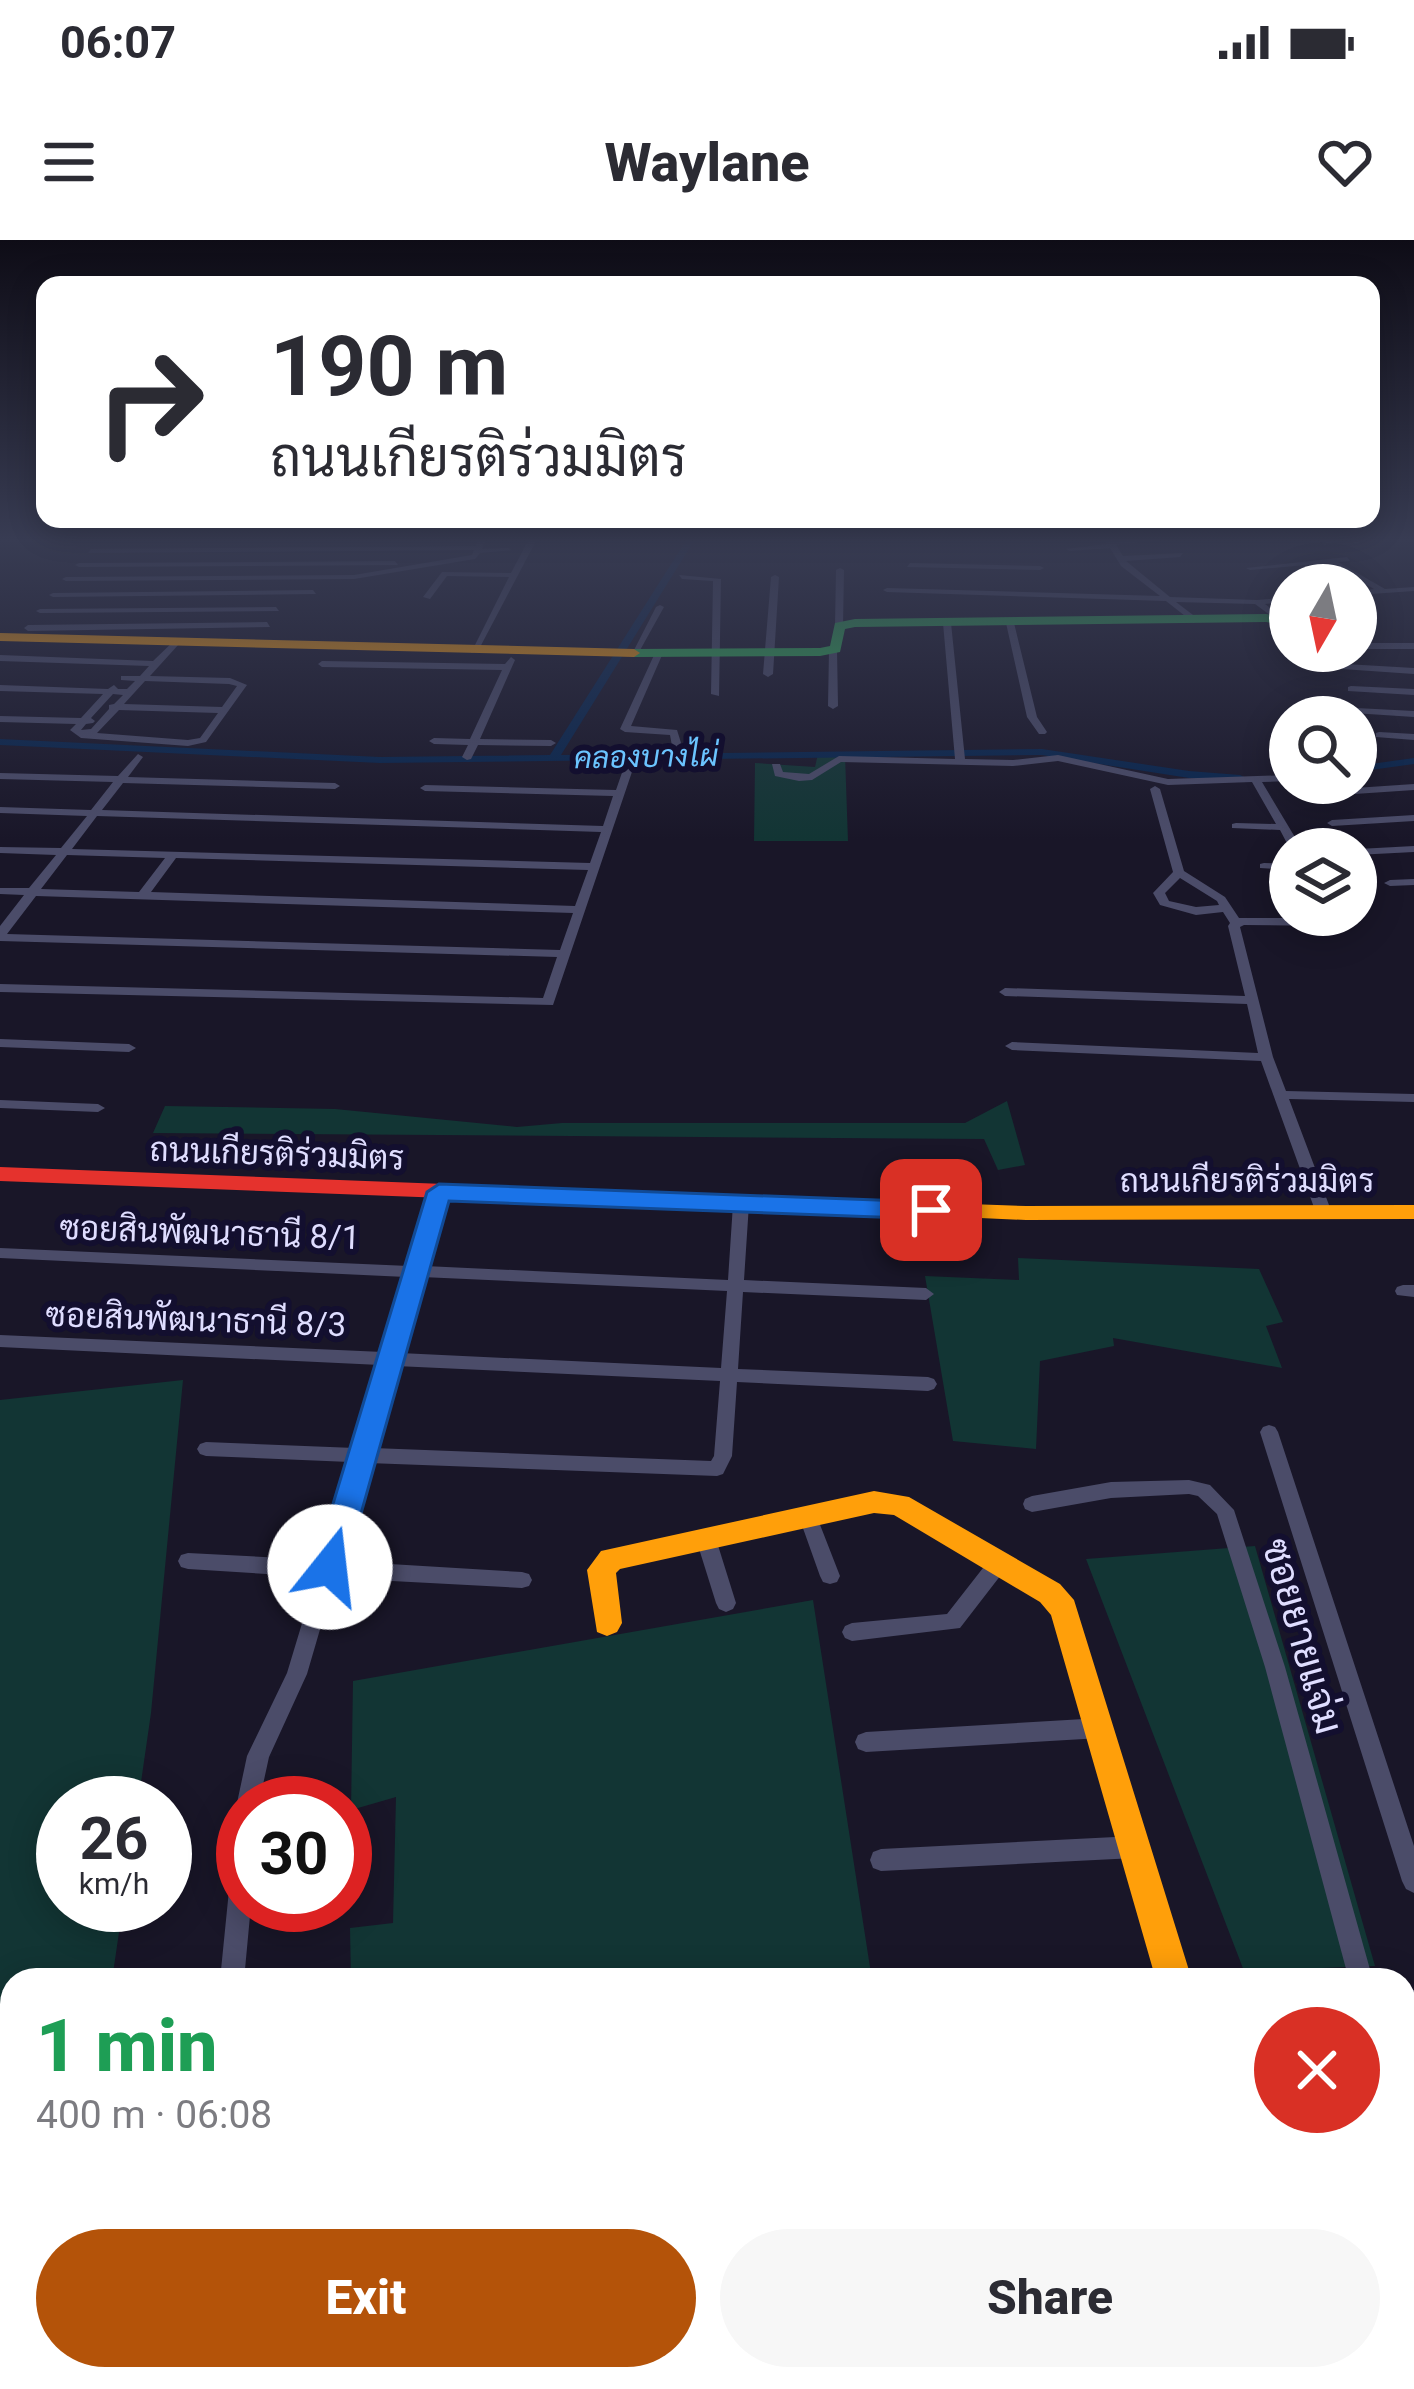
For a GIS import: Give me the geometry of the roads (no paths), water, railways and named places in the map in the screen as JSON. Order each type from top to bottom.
[{"type":"street","points":[[85,639],[474,651],[511,660]]},
{"type":"street","points":[[133,639],[148,641]]},
{"type":"street","points":[[0,658],[161,639]]},
{"type":"street","points":[[474,651],[480,639]]},
{"type":"street","points":[[641,639],[633,652],[625,729],[674,732],[676,746]]},
{"type":"street","points":[[716,639],[716,694]]},
{"type":"street","points":[[768,663],[770,639]]},
{"type":"street","points":[[322,664],[633,652],[716,653],[768,663],[833,639]]},
{"type":"street","points":[[833,706],[836,639]]},
{"type":"street","points":[[949,639],[960,756]]},
{"type":"street","points":[[1014,639],[1032,717],[1042,732]]},
{"type":"street","points":[[124,678],[241,682],[226,710],[208,736],[195,742],[81,735],[75,730],[124,678],[148,641]]},
{"type":"street","points":[[81,735],[94,731],[143,678],[148,641]]},
{"type":"street","points":[[1377,646],[1409,646],[1414,656]]},
{"type":"street","points":[[467,757],[511,660]]},
{"type":"street","points":[[1377,668],[1414,670]]},
{"type":"street","points":[[0,688],[130,692]]},
{"type":"street","points":[[1352,689],[1414,692]]},
{"type":"street","points":[[97,706],[226,710]]},
{"type":"street","points":[[1377,712],[1414,714]]},
{"type":"street","points":[[0,719],[102,722]]},
{"type":"street","points":[[639,749],[642,730]]},
{"type":"street","points":[[1379,735],[1414,737]]},
{"type":"street","points":[[434,741],[551,743]]},
{"type":"street","points":[[776,766],[786,776],[814,777],[827,772],[839,758],[960,756],[1013,763],[1058,758],[1168,782],[1269,780]]},
{"type":"street","points":[[0,936],[138,757]]},
{"type":"street","points":[[0,988],[539,1004],[552,996],[630,763]]},
{"type":"street","points":[[511,790],[519,768]]},
{"type":"street","points":[[565,791],[571,770]]},
{"type":"street","points":[[0,776],[335,785]]},
{"type":"street","points":[[1256,781],[1283,827]]},
{"type":"street","points":[[1377,789],[1414,787]]},
{"type":"street","points":[[425,788],[620,793]]},
{"type":"street","points":[[1154,789],[1179,873],[1213,893],[1236,923],[1265,1057],[1324,1213]]},
{"type":"street","points":[[0,810],[608,829]]},
{"type":"street","points":[[1332,823],[1414,818]]},
{"type":"street","points":[[1236,826],[1283,827]]},
{"type":"street","points":[[1377,851],[1414,848]]},
{"type":"street","points":[[0,850],[595,867]]},
{"type":"street","points":[[142,896],[172,855]]},
{"type":"street","points":[[1264,866],[1269,866]]},
{"type":"street","points":[[1179,873],[1159,892],[1164,903],[1196,911],[1226,908]]},
{"type":"street","points":[[1390,883],[1414,882]]},
{"type":"street","points":[[0,891],[580,910]]},
{"type":"street","points":[[1236,923],[1269,923]]},
{"type":"street","points":[[0,936],[566,954]]},
{"type":"street","points":[[1005,992],[1250,1000]]},
{"type":"street","points":[[0,1043],[129,1048]]},
{"type":"street","points":[[1012,1046],[1265,1057]]},
{"type":"street","points":[[1278,1095],[1414,1098]]},
{"type":"street","points":[[0,1105],[98,1108]]},
{"type":"street","name":"ถนนเกียรติร่วมมิตร","points":[[0,1174],[1026,1214],[1412,1217]]},
{"type":"street","points":[[254,1776],[258,1756],[288,1698],[330,1567],[439,1192]]},
{"type":"street","points":[[206,1449],[717,1469],[723,1456],[741,1204]]},
{"type":"street","name":"ซอยสินพัฒนาธานี 8/1","points":[[0,1253],[926,1294]]},
{"type":"street","name":"ซอยสินพัฒนาธานี 8/3","points":[[0,1341],[928,1384]]},
{"type":"street","points":[[1269,1432],[1414,1881]]},
{"type":"street","name":"ซอยยายแจ่ม","points":[[1032,1504],[1112,1490],[1174,1486],[1203,1490],[1225,1510],[1275,1667],[1358,1968]]},
{"type":"street","points":[[607,1623],[603,1564],[889,1501],[1058,1600],[1101,1727],[1170,1968]]},
{"type":"street","points":[[808,1517],[830,1576]]},
{"type":"street","points":[[706,1539],[726,1603]]},
{"type":"street","points":[[188,1561],[522,1580]]},
{"type":"street","points":[[852,1632],[953,1622],[997,1564]]},
{"type":"street","points":[[866,1742],[1101,1727]]},
{"type":"street","points":[[881,1860],[1135,1847]]},
{"type":"street","points":[[233,1968],[236,1932]]},
{"type":"waterway","points":[[553,758],[628,639]]},
{"type":"waterway","name":"คลองบางไผ่","points":[[0,742],[380,760],[553,758]]},
{"type":"waterway","name":"คลองบางไผ่","points":[[553,758],[1042,752],[1189,775],[1240,778]]},
{"type":"waterway","name":"คลองบางไผ่","points":[[1377,766],[1414,761]]}]
